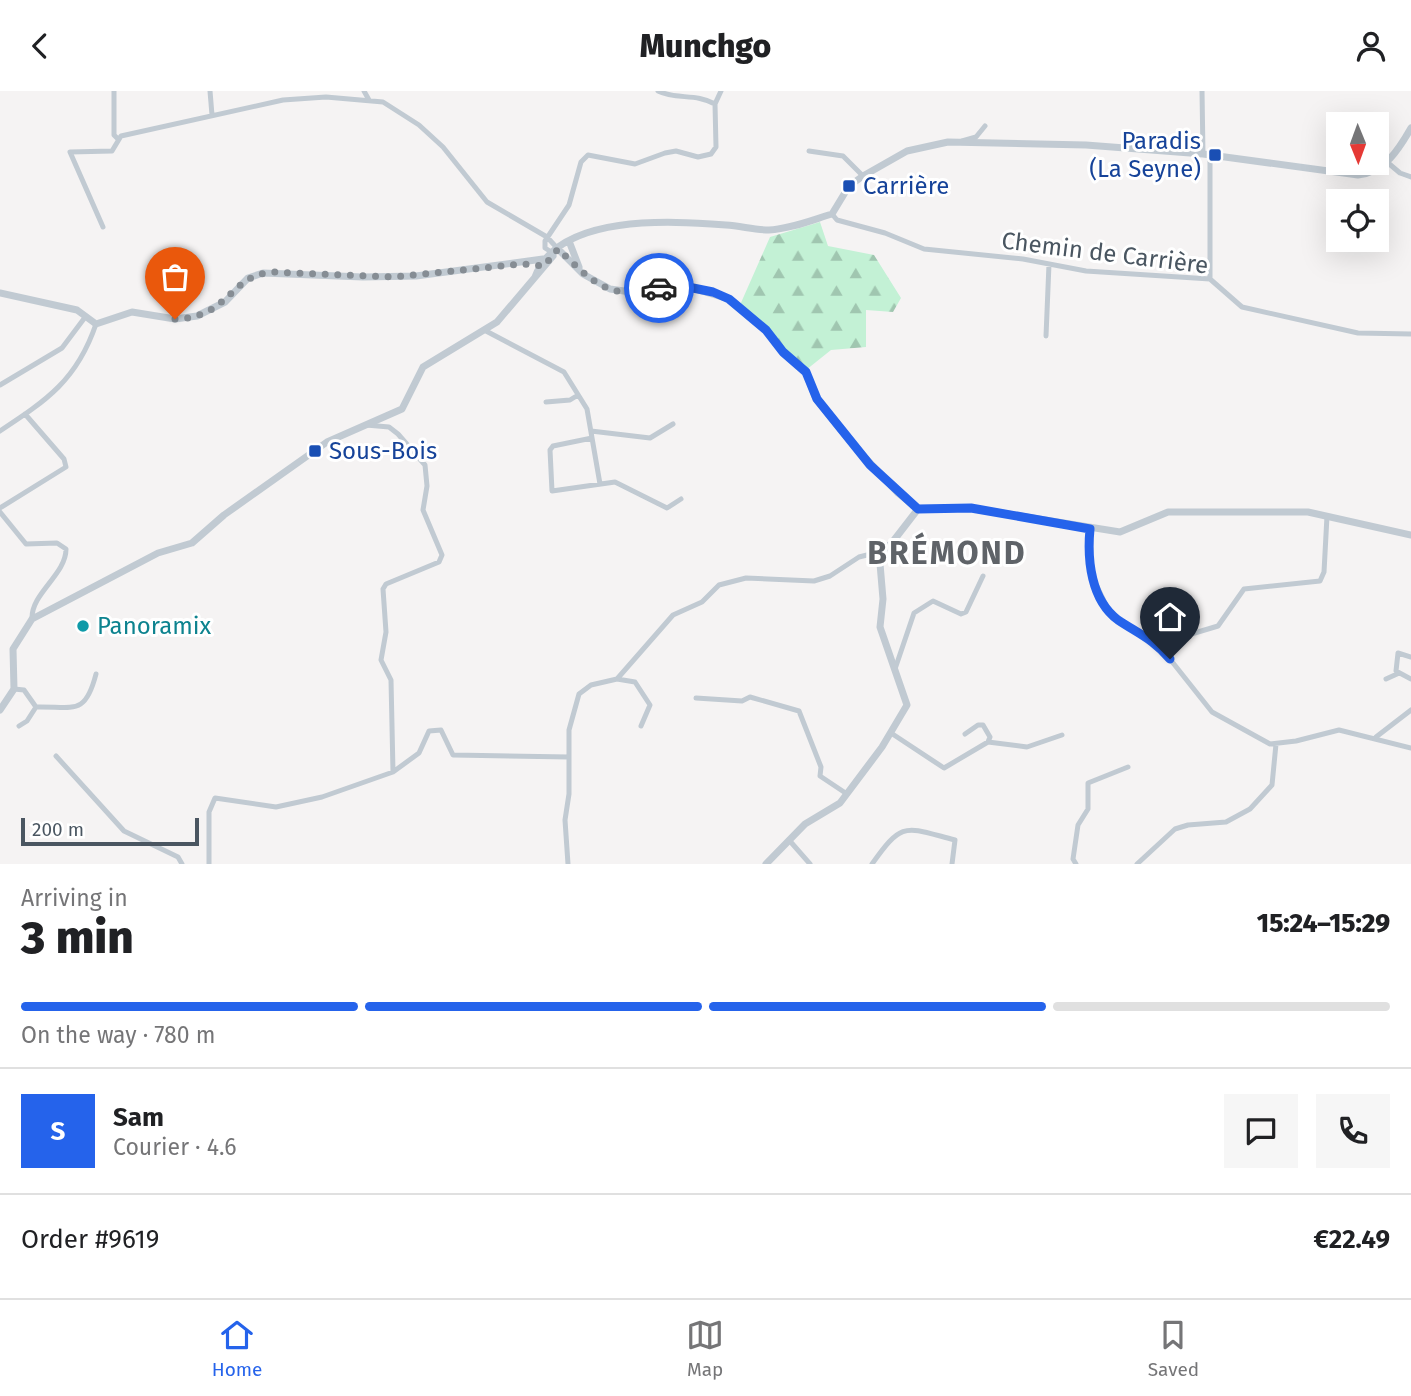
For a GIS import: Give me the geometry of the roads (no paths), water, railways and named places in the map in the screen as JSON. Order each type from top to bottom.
[{"type":"street","points":[[114,91],[114,135],[118,139]]},
{"type":"street","points":[[210,91],[212,115]]},
{"type":"street","points":[[364,91],[369,100]]},
{"type":"street","points":[[658,91],[669,96],[701,98],[715,104]]},
{"type":"street","points":[[547,237],[569,205],[581,162],[587,155],[635,164],[665,153],[676,152],[698,157],[711,154],[716,147],[715,104],[721,91]]},
{"type":"street","points":[[1202,91],[1210,279]]},
{"type":"street","points":[[103,227],[70,152],[104,153],[112,151],[121,136],[283,100],[326,97],[383,101],[419,125],[443,147],[487,202],[547,237],[555,252],[583,274],[610,289],[623,292],[688,287],[729,299],[766,330],[783,352],[806,372],[817,399],[870,465],[918,509],[971,508],[1090,529],[1125,531],[1168,512],[1299,512],[1411,535]]},
{"type":"street","points":[[962,141],[976,137],[985,127],[987,141]]},
{"type":"street","points":[[1390,158],[1411,128]]},
{"type":"street","points":[[32,619],[158,554],[192,543],[224,515],[315,451],[362,425],[402,409],[414,380],[429,361],[486,331],[509,309],[542,264],[555,252],[569,241],[598,229],[637,224],[726,225],[769,230],[832,214],[849,186],[863,176],[907,151],[933,143],[987,141],[1206,154],[1326,170]]},
{"type":"street","points":[[808,151],[843,156],[863,176]]},
{"type":"street","points":[[1390,165],[1400,173],[1411,177]]},
{"type":"street","name":"Chemin de Carrière","points":[[832,214],[837,220],[885,233],[924,249],[1086,271],[1210,279],[1242,307],[1358,333],[1411,334]]},
{"type":"street","points":[[569,241],[583,274]]},
{"type":"street","points":[[96,324],[132,312],[175,319],[197,316],[218,307],[248,278],[263,273],[404,276],[542,264]]},
{"type":"street","points":[[1046,336],[1049,264]]},
{"type":"street","points":[[0,293],[66,307],[96,324]]},
{"type":"street","points":[[0,385],[62,348],[86,316]]},
{"type":"street","points":[[0,431],[26,414],[69,378],[88,347],[96,324]]},
{"type":"street","points":[[486,331],[564,372],[587,409],[600,484]]},
{"type":"street","points":[[546,402],[570,400],[578,395]]},
{"type":"street","points":[[0,710],[14,689],[13,649],[65,559],[66,549],[57,543],[26,544],[0,510],[66,467],[64,459],[26,414]]},
{"type":"street","points":[[591,431],[649,438],[673,424]]},
{"type":"street","points":[[362,425],[389,428],[398,434],[425,465],[427,486],[423,510],[442,555],[439,562],[386,584],[383,589],[386,632],[381,660],[391,680],[393,772]]},
{"type":"street","points":[[592,438],[553,446],[550,450],[551,487],[556,492],[615,482],[667,508],[681,499]]},
{"type":"street","points":[[617,679],[673,615],[702,601],[719,585],[746,578],[814,581],[830,576],[859,557],[879,552],[891,544],[918,509]]},
{"type":"street","points":[[1157,644],[1217,626],[1244,589],[1320,581],[1324,572],[1327,516]]},
{"type":"street","points":[[1090,529],[1091,574],[1108,609],[1120,621],[1157,644],[1212,712],[1266,743],[1276,744],[1339,730],[1376,737],[1411,748]]},
{"type":"street","points":[[766,864],[805,824],[840,803],[891,733],[907,705],[880,627],[883,599],[879,552]]},
{"type":"street","points":[[895,669],[914,613],[933,601],[961,614],[966,612],[983,576]]},
{"type":"street","points":[[1397,674],[1398,653],[1411,657]]},
{"type":"street","points":[[36,707],[71,709],[81,705],[89,698],[96,674]]},
{"type":"street","points":[[1386,679],[1397,674],[1411,679]]},
{"type":"street","points":[[568,864],[565,820],[569,794],[570,719],[579,694],[591,685],[617,679],[635,682],[650,705],[641,726]]},
{"type":"street","points":[[14,689],[24,689],[36,707]]},
{"type":"street","points":[[696,698],[742,701],[750,697],[799,711],[821,767],[820,776],[847,794]]},
{"type":"street","points":[[19,726],[27,721],[36,707]]},
{"type":"street","points":[[1376,737],[1411,710]]},
{"type":"street","points":[[965,734],[978,725],[983,725],[990,737],[988,742]]},
{"type":"street","points":[[209,864],[209,812],[215,798],[276,807],[323,797],[393,772],[419,753],[429,731],[434,728],[440,730],[453,755],[569,757]]},
{"type":"street","points":[[891,733],[944,768],[988,742],[1027,747],[1062,735]]},
{"type":"street","points":[[1137,864],[1175,829],[1188,825],[1226,822],[1250,809],[1272,785],[1276,744]]},
{"type":"street","points":[[56,756],[124,831],[178,857],[182,864]]},
{"type":"street","points":[[1076,864],[1073,859],[1079,825],[1088,809],[1088,783],[1128,767]]},
{"type":"street","points":[[872,864],[893,835],[906,829],[955,840],[952,864]]},
{"type":"street","points":[[789,840],[810,864]]},
{"type":"place","name":"Paradis (La Seyne)","points":[[1215,155]]},
{"type":"place","name":"Carrière","points":[[849,186]]},
{"type":"place","name":"Sous-Bois","points":[[315,451]]},
{"type":"place","name":"Panoramix","points":[[83,626]]},
{"type":"district","name":"BRÉMOND","points":[[947,553]]}]
